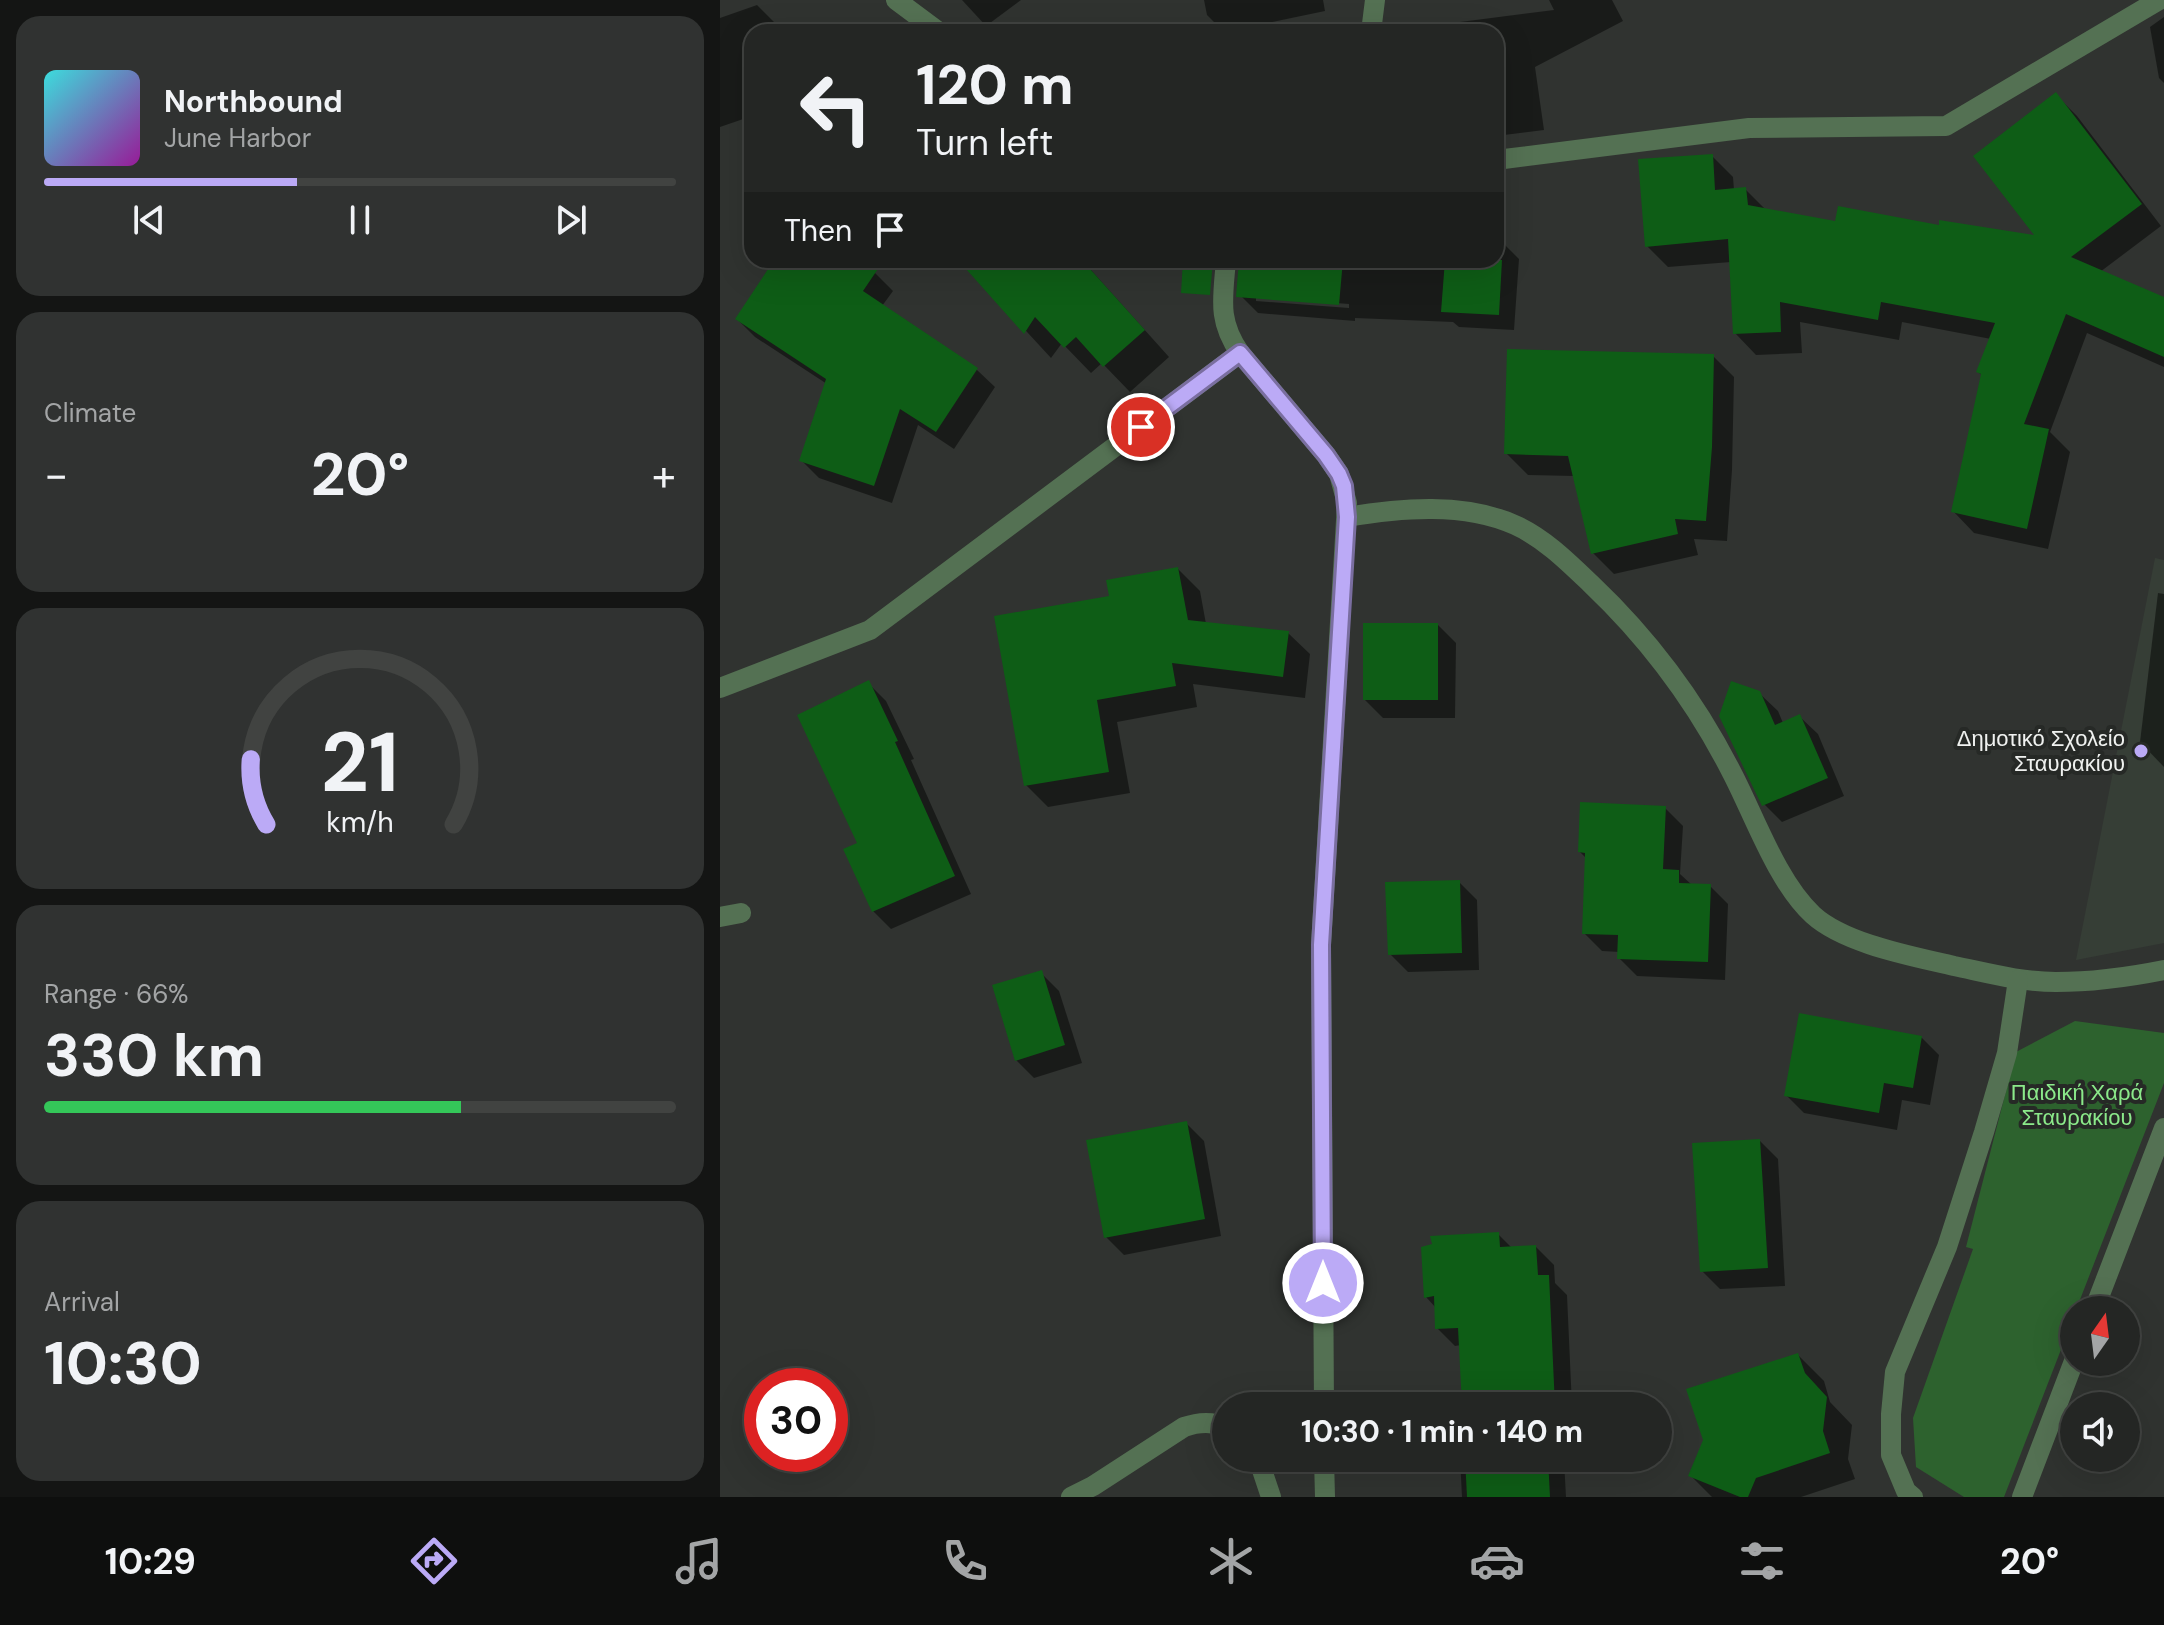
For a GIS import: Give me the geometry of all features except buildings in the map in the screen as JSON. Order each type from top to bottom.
[{"type":"street","points":[[896,0],[928,24]]},
{"type":"street","points":[[1372,24],[1375,0]]},
{"type":"street","points":[[1504,159],[1749,128],[1946,126],[2159,0]]},
{"type":"street","points":[[1225,268],[1224,323],[1229,338],[1339,474],[1344,486],[1347,517],[1321,945],[1324,1392]]},
{"type":"street","points":[[720,688],[870,630],[1240,353]]},
{"type":"street","points":[[1347,517],[1402,510],[1460,511],[1516,525],[1564,559],[1607,599],[1653,651],[1689,699],[1734,776],[1766,845],[1787,880],[1811,913],[1826,925],[1858,940],[1901,953],[2018,980],[2091,980],[2164,970]]},
{"type":"street","points":[[720,917],[741,913]]},
{"type":"street","points":[[1913,1497],[1906,1491],[1891,1455],[1895,1372],[1947,1247],[1984,1132],[2007,1053],[2018,980]]},
{"type":"street","points":[[2099,1296],[2164,1128]]},
{"type":"street","points":[[2022,1497],[2068,1376]]},
{"type":"street","points":[[1071,1497],[1184,1427],[1212,1423]]},
{"type":"street","points":[[1263,1472],[1271,1497]]},
{"type":"street","points":[[1324,1472],[1325,1497]]},
{"type":"shaded area","name":"Δημοτικό Σχολείο Σταυρακίου","points":[[2155,558],[2164,560],[2164,943],[2076,960]]},
{"type":"green space","name":"Παιδική Χαρά Σταυρακίου","points":[[2075,1021],[2164,1033],[2164,1083],[2081,1296],[2060,1296],[2060,1352],[2004,1497],[1964,1497],[1916,1467],[1913,1418],[1973,1249],[1966,1247],[2016,1052]]},
{"type":"place","name":"Δημοτικό Σχολείο Σταυρακίου","points":[[2141,751]]},
{"type":"route","points":[[1141,427],[1240,353],[1326,455],[1344,486],[1347,517],[1321,945],[1323,1283]]}]
